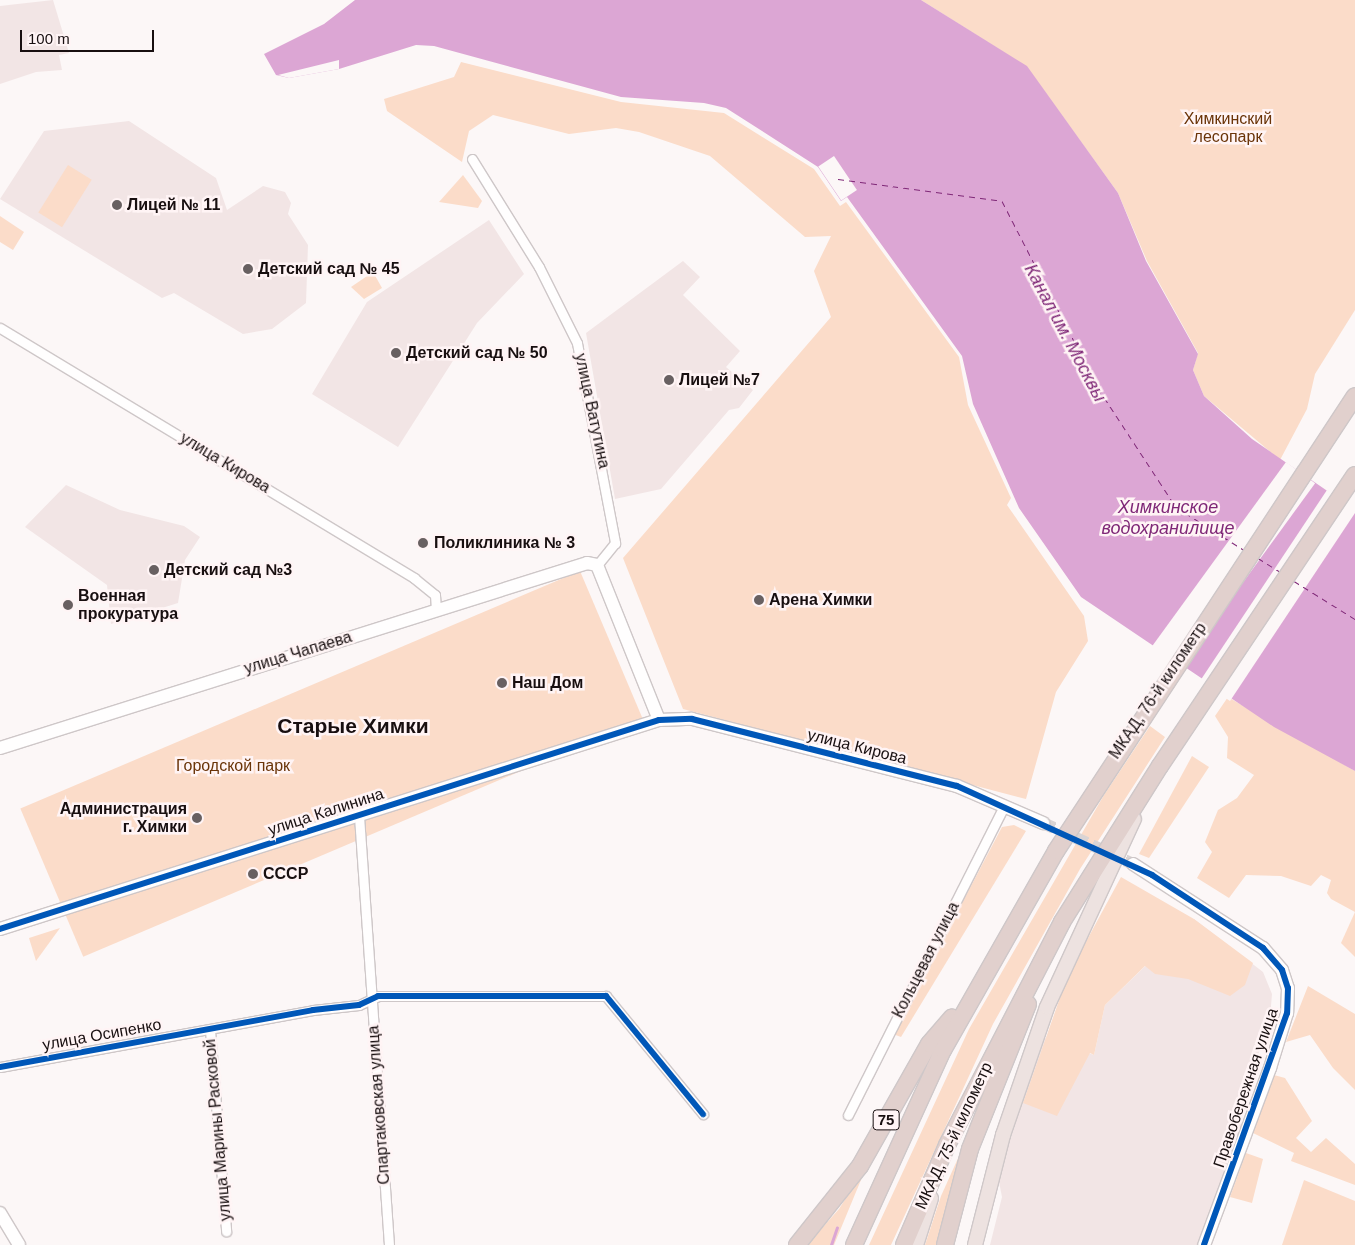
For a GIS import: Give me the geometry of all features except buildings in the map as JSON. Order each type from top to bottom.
[{"type":"highway","name":"МКАД, 76-й километр","points":[[973,994],[1094,787],[1329,438],[1355,396]]},
{"type":"highway","points":[[945,1245],[970,1150],[1062,922],[1160,766],[1355,475]]},
{"type":"highway","name":"МКАД, 75-й километр","points":[[904,1245],[948,1145],[1005,1028],[1062,922]]},
{"type":"highway","points":[[854,1245],[910,1116],[973,994]]},
{"type":"highway","name":"75","points":[[798,1245],[860,1166],[929,1044],[973,994]]},
{"type":"main road","points":[[974,1245],[1024,1070],[1079,935],[1160,766]]},
{"type":"main road","points":[[916,1245],[948,1145]]},
{"type":"street","name":"улица Ватутина","points":[[472,159],[539,267],[567,319],[583,362],[615,543],[597,565]]},
{"type":"street","name":"улица Кирова","points":[[0,328],[414,578],[435,596],[436,609]]},
{"type":"street","name":"улица Чапаева","points":[[0,748],[585,563],[597,565]]},
{"type":"street","points":[[597,565],[659,720]]},
{"type":"street","name":"улица Кирова","points":[[659,720],[692,719],[957,786],[1043,823]]},
{"type":"street","name":"улица Калинина","points":[[0,930],[659,720]]},
{"type":"street","name":"Кольцевая улица","points":[[848,1115],[1004,806]]},
{"type":"street","name":"Спартаковская улица","points":[[359,816],[389,1245]]},
{"type":"street","name":"Правобережная улица","points":[[1133,864],[1263,948],[1282,970],[1288,988],[1287,1013],[1270,1068],[1204,1245]]},
{"type":"street","name":"улица Осипенко","points":[[0,1067],[372,1000],[378,996],[481,993],[606,996],[703,1114]]},
{"type":"street","name":"улица Марины Расковой","points":[[210,1030],[226,1231]]},
{"type":"street","points":[[0,1213],[19,1245]]},
{"type":"shaded area","points":[[53,0],[69,53],[59,55],[62,70],[36,72],[0,84],[0,6]]},
{"type":"shaded area","name":"Лицей № 11","points":[[129,121],[216,178],[227,210],[263,186],[285,192],[291,203],[288,214],[308,245],[306,303],[272,329],[243,334],[174,293],[162,298],[0,199],[44,131]]},
{"type":"shaded area","name":"Детский сад № 50","points":[[489,220],[524,274],[477,323],[398,447],[312,394],[367,302]]},
{"type":"shaded area","name":"Лицей №7","points":[[683,261],[700,277],[683,295],[740,351],[726,367],[753,390],[739,408],[729,410],[661,489],[615,499],[586,333]]},
{"type":"shaded area","points":[[66,485],[120,510],[184,526],[200,537],[185,560],[178,603],[111,624],[107,585],[25,527]]},
{"type":"shaded area","points":[[1194,919],[1263,972],[1272,994],[1270,1018],[1241,1108],[1244,1128],[1199,1245],[990,1245],[1002,1197],[997,1172],[1045,1038],[1094,1055],[1105,1005]]},
{"type":"green space","name":"Химкинский лесопарк","points":[[921,0],[1355,0],[1355,310],[1315,374],[1307,409],[1280,460],[1204,396],[1193,370],[1198,353],[1147,261],[1118,193],[1027,67]]},
{"type":"green space","points":[[461,62],[621,102],[724,113],[814,169],[840,206],[846,202],[959,357],[968,405],[1011,498],[1007,505],[1084,616],[1088,641],[1056,692],[1026,799],[683,709],[623,558],[831,317],[814,271],[831,236],[805,237],[710,156],[639,132],[616,128],[569,134],[493,115],[469,131],[462,162],[387,111],[384,99],[454,77]]},
{"type":"green space","points":[[68,165],[92,180],[62,227],[38,212]]},
{"type":"green space","points":[[463,175],[482,201],[478,208],[439,202]]},
{"type":"green space","points":[[0,216],[24,232],[13,250],[0,242]]},
{"type":"green space","points":[[373,272],[382,288],[364,299],[351,287]]},
{"type":"green space","name":"Городской парк","points":[[580,571],[643,719],[83,957],[20,809]]},
{"type":"green space","points":[[1228,697],[1355,771],[1355,912],[1331,899],[1327,893],[1331,880],[1321,875],[1311,886],[1281,876],[1246,875],[1229,898],[1197,878],[1212,852],[1205,842],[1218,810],[1237,798],[1254,775],[1227,758],[1228,737],[1215,716]]},
{"type":"green space","points":[[1150,726],[1165,737],[1080,869],[993,1024],[891,1245],[869,1245],[969,1029],[1104,795]]},
{"type":"green space","points":[[1192,756],[1209,767],[1149,858],[1139,854]]},
{"type":"green space","points":[[1014,825],[1026,831],[901,1037],[893,1034],[1002,827]]},
{"type":"green space","points":[[1121,877],[1194,919],[1253,963],[1245,985],[1230,996],[1188,979],[1155,974],[1145,966],[1105,1005],[1094,1055],[1090,1053],[1057,1116],[1023,1103],[1068,975]]},
{"type":"green space","points":[[1355,912],[1355,957],[1341,943]]},
{"type":"green space","points":[[60,928],[36,961],[29,938]]},
{"type":"green space","points":[[1308,986],[1355,1014],[1355,1090],[1333,1068],[1310,1035],[1286,1042]]},
{"type":"green space","points":[[1274,1075],[1285,1078],[1312,1121],[1296,1138],[1311,1152],[1326,1138],[1355,1164],[1355,1185],[1291,1161],[1294,1153],[1253,1133]]},
{"type":"green space","points":[[964,1145],[938,1245],[925,1245],[941,1196]]},
{"type":"green space","points":[[1246,1153],[1263,1159],[1252,1203],[1230,1197]]},
{"type":"green space","points":[[868,1163],[834,1245],[807,1245],[839,1209]]},
{"type":"green space","points":[[1304,1180],[1355,1201],[1355,1245],[1282,1245]]},
{"type":"water","name":"Химкинское водохранилище","points":[[355,0],[921,0],[1027,66],[1118,193],[1146,261],[1198,354],[1193,370],[1204,396],[1252,439],[1355,510],[1355,771],[1274,727],[1081,597],[1019,508],[973,404],[962,356],[847,197],[841,201],[818,167],[726,108],[704,103],[621,97],[434,46],[416,45],[339,69],[289,78],[276,75],[264,54],[324,24]]},
{"type":"pier","points":[[339,60],[339,69],[289,78],[278,75]]},
{"type":"pier","points":[[834,156],[857,190],[841,201],[818,167]]},
{"type":"pier","points":[[1286,462],[1315,483],[1180,669],[1151,648]]},
{"type":"pier","points":[[1327,490],[1355,507],[1355,513],[1230,701],[1200,681]]},
{"type":"waterway","points":[[831,1245],[837,1228]]},
{"type":"ferry route","points":[[838,179],[1002,201],[1098,388],[1176,507],[1244,550]]},
{"type":"ferry route","points":[[1258,558],[1280,572]]},
{"type":"ferry route","points":[[1294,581],[1355,619]]},
{"type":"tunnel","points":[[1043,823],[1133,864]]},
{"type":"cycle path","points":[[0,929],[659,720],[692,719],[957,786],[1152,875],[1263,948],[1282,970],[1288,988],[1287,1013],[1204,1245]]},
{"type":"cycle path","points":[[0,1067],[313,1010],[359,1005],[378,996],[606,996],[703,1114]]},
{"type":"place","name":"Лицей № 11","points":[[117,205]]},
{"type":"place","name":"Детский сад № 45","points":[[248,269]]},
{"type":"place","name":"Детский сад № 50","points":[[396,353]]},
{"type":"place","name":"Лицей №7","points":[[669,380]]},
{"type":"place","name":"Поликлиника № 3","points":[[423,543]]},
{"type":"place","name":"Детский сад №3","points":[[154,570]]},
{"type":"place","name":"Арена Химки","points":[[759,600]]},
{"type":"place","name":"Военная прокуратура","points":[[68,605]]},
{"type":"place","name":"Наш Дом","points":[[502,683]]},
{"type":"place","name":"Администрация г. Химки","points":[[197,818]]},
{"type":"place","name":"СССР","points":[[253,874]]},
{"type":"district","name":"Старые Химки","points":[[353,726]]},
{"type":"water label","name":"Канал им. Москвы","points":[[1065,333]]}]
